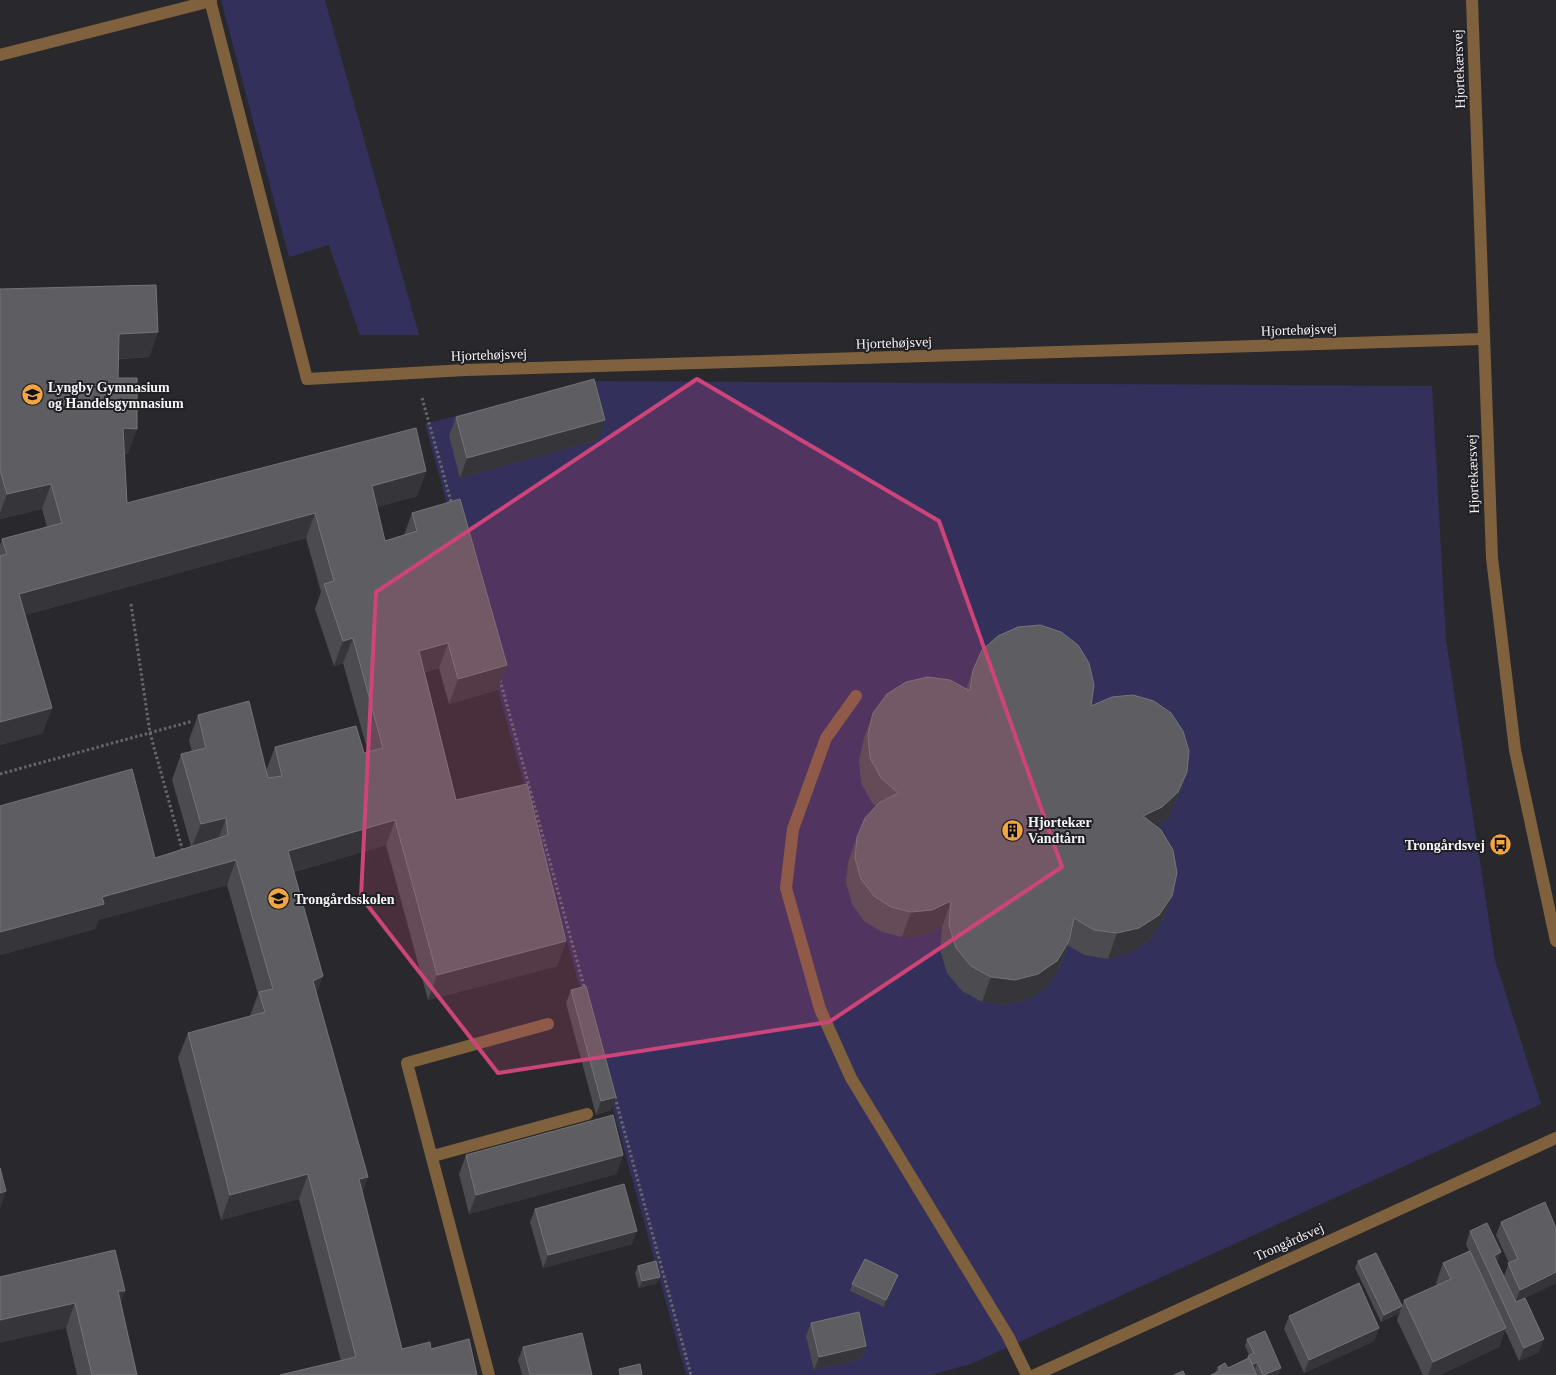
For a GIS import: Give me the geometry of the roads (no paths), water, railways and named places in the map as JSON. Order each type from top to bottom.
[{"type":"street","name":"Hjortekærsvej","points":[[1472,0],[1482,339],[1492,558],[1513,740],[1556,941]]},
{"type":"street","name":"Hjortehøjsvej","points":[[210,1],[307,379],[415,373],[1482,339]]},
{"type":"street","points":[[0,55],[210,1]]},
{"type":"street","points":[[856,696],[826,738],[793,829],[786,888],[820,1009],[851,1078],[1008,1336],[1027,1375]]},
{"type":"street","points":[[489,1375],[433,1156],[407,1063],[548,1024]]},
{"type":"street","points":[[433,1156],[587,1114]]},
{"type":"street","name":"Trongårdsvej","points":[[1035,1375],[1556,1138]]},
{"type":"place","name":"Lyngby Gymnasium og Handelsgymnasium","points":[[32,395]]},
{"type":"place","name":"Hjortekær Vandtårn","points":[[1012,830]]},
{"type":"place","name":"Trongårdsvej","points":[[1501,845]]},
{"type":"place","name":"Trongårdsskolen","points":[[278,899]]}]
